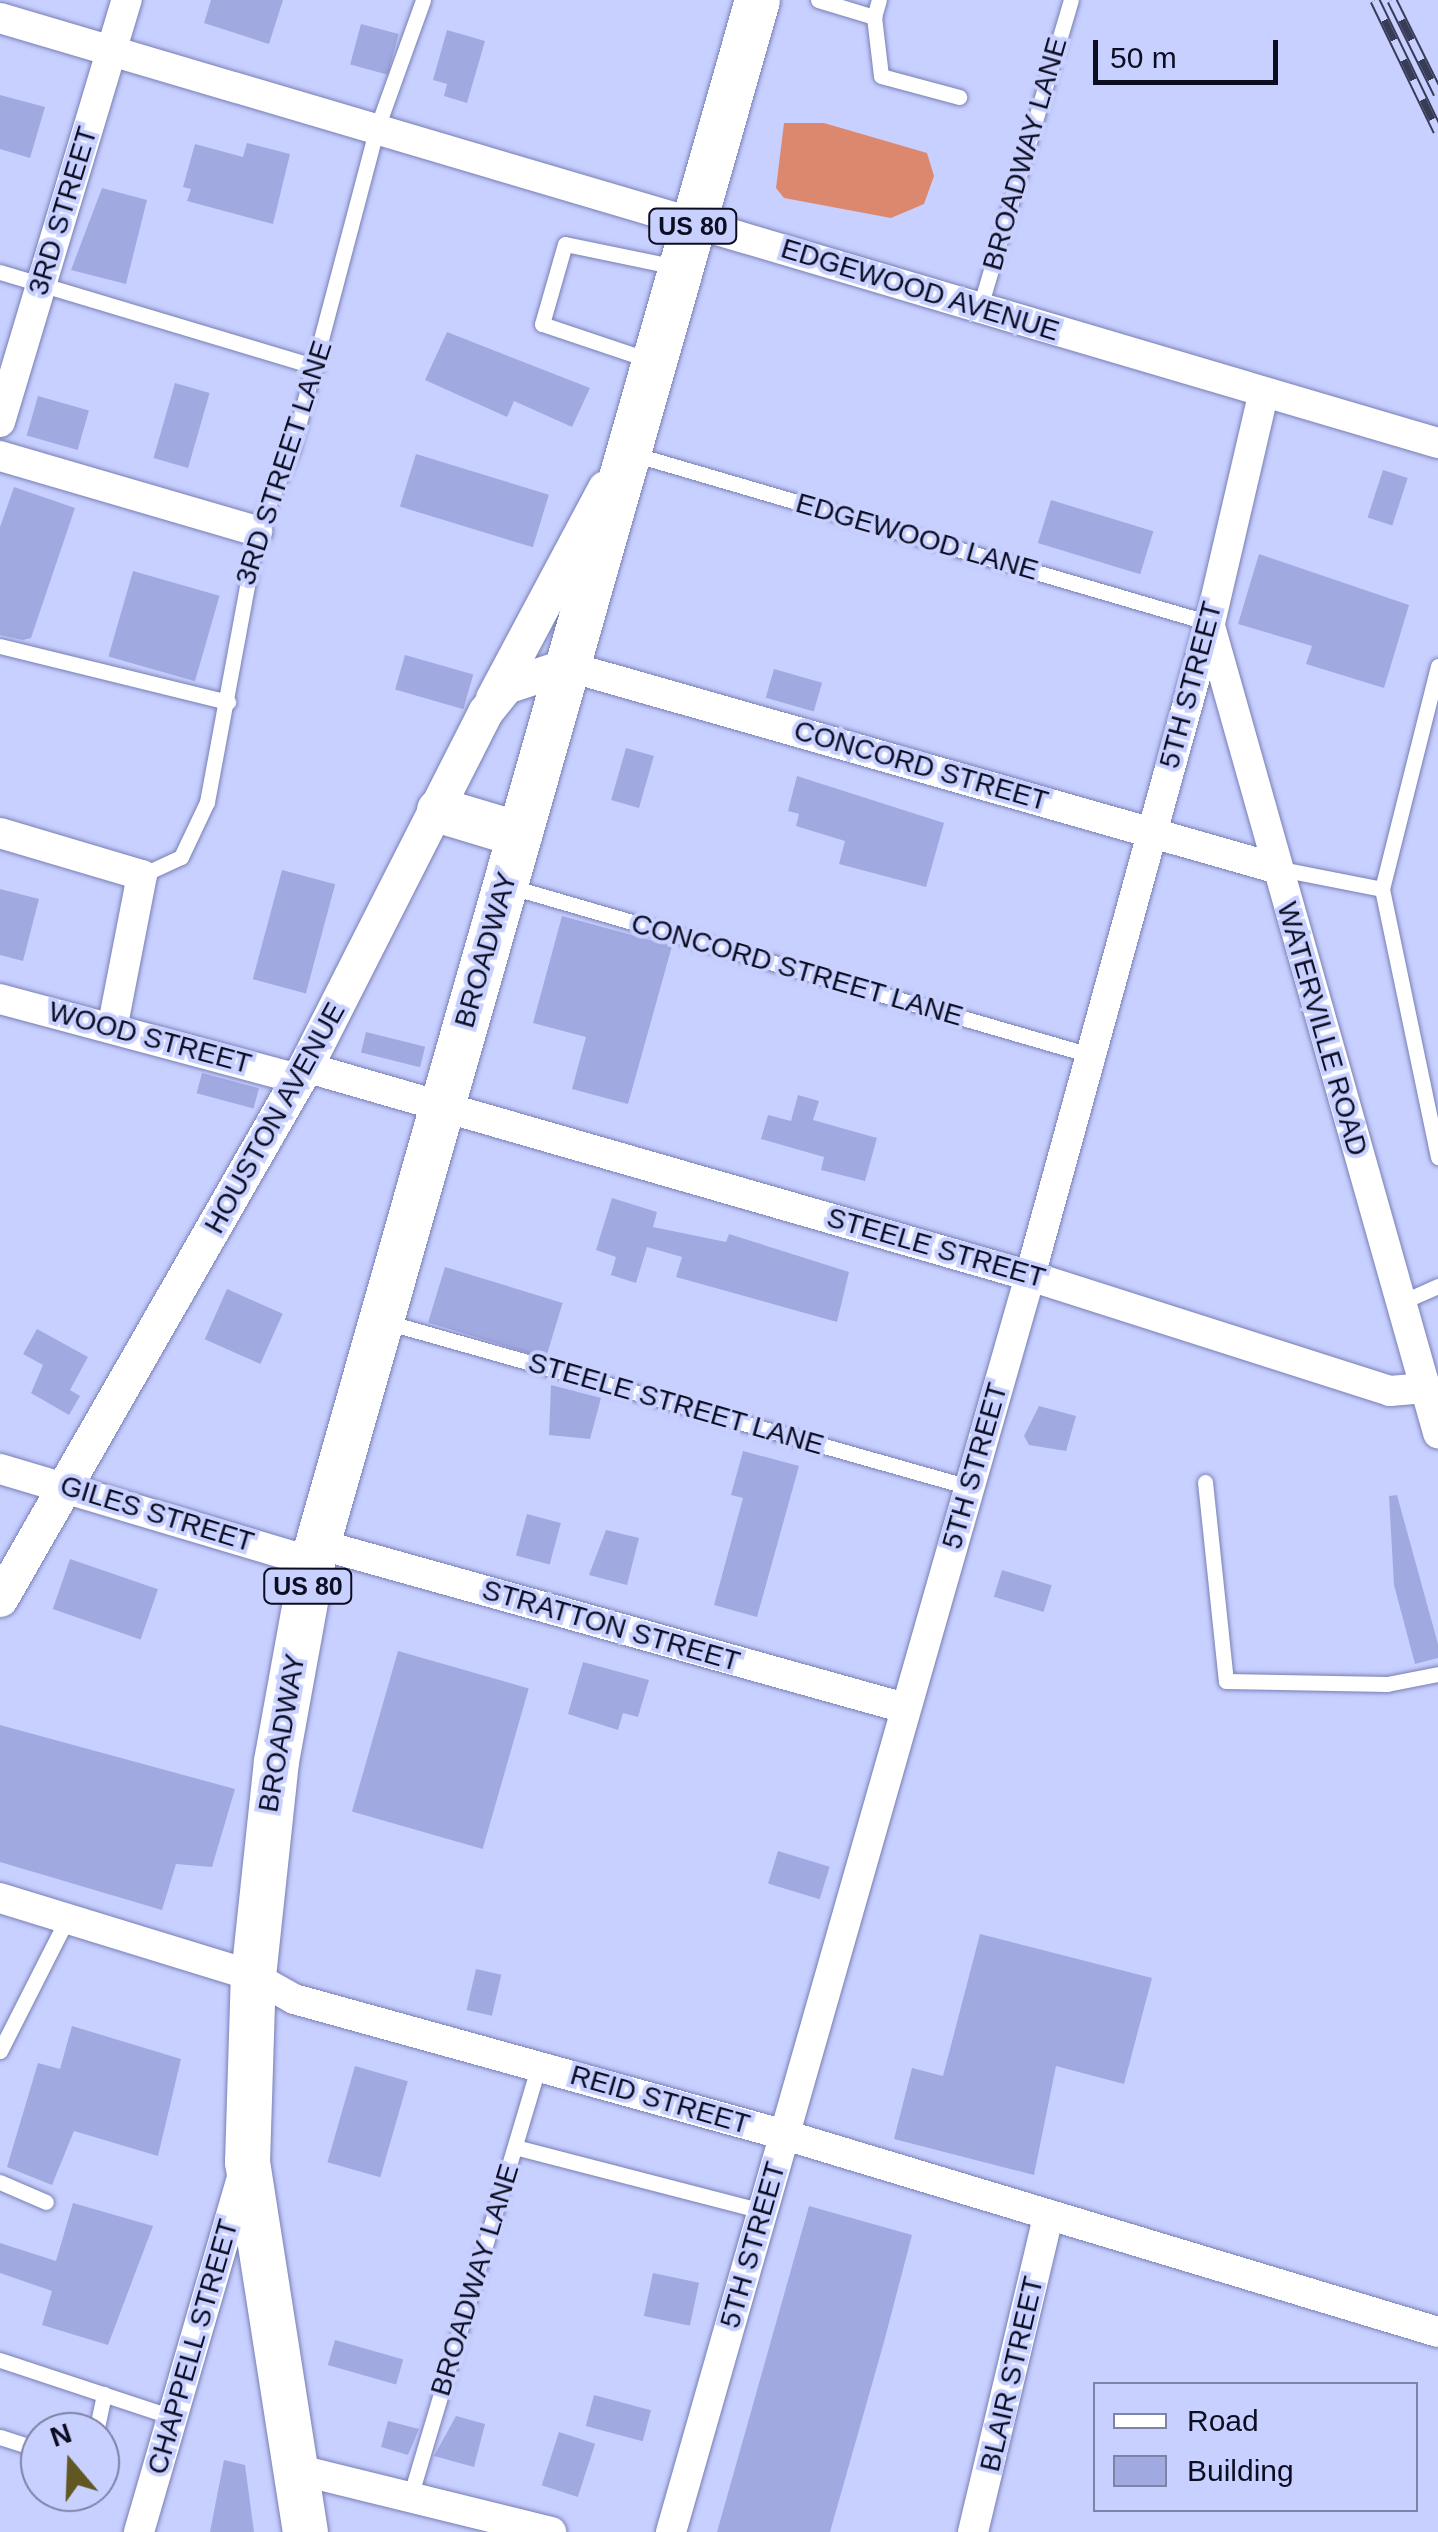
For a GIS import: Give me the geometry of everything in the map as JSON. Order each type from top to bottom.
[{"type":"main road","name":"US 80","points":[[566,666],[624,452],[758,0]]},
{"type":"main road","name":"BROADWAY","points":[[305,2532],[291,2468],[247,2162],[253,1976],[274,1772],[315,1553],[566,666]]},
{"type":"main road","points":[[439,810],[519,834]]},
{"type":"street","name":"3RD STREET","points":[[0,422],[127,0]]},
{"type":"street","name":"EDGEWOOD AVENUE","points":[[0,18],[980,307],[1264,395],[1438,443]]},
{"type":"street","name":"5TH STREET","points":[[670,2532],[1030,1276],[1210,623],[1264,395]]},
{"type":"street","points":[[486,712],[624,452]]},
{"type":"street","points":[[0,456],[256,531]]},
{"type":"street","name":"WATERVILLE ROAD","points":[[1210,623],[1275,868],[1438,1433]]},
{"type":"street","name":"HOUSTON AVENUE","points":[[0,1600],[70,1484],[302,1073],[486,712],[506,686],[566,666]]},
{"type":"street","name":"CONCORD STREET","points":[[566,666],[1275,868]]},
{"type":"street","points":[[0,833],[142,875],[113,1024]]},
{"type":"street","name":"WOOD STREET","points":[[0,999],[443,1104]]},
{"type":"street","name":"STEELE STREET","points":[[443,1104],[1030,1276],[1390,1390],[1428,1388]]},
{"type":"street","name":"GILES STREET","points":[[0,1469],[70,1484],[315,1553]]},
{"type":"street","name":"STRATTON STREET","points":[[315,1553],[905,1708]]},
{"type":"street","name":"REID STREET","points":[[0,1898],[253,1976],[294,1999],[785,2135],[1438,2332]]},
{"type":"street","name":"CHAPPELL STREET","points":[[139,2532],[247,2162]]},
{"type":"street","name":"BLAIR STREET","points":[[973,2532],[1048,2216]]},
{"type":"street","points":[[291,2468],[411,2494],[551,2532]]},
{"type":"lane","name":"3RD STREET LANE","points":[[142,875],[181,857],[207,802],[256,531],[316,367],[377,128],[423,0]]},
{"type":"lane","points":[[818,0],[876,8],[882,76],[959,98]]},
{"type":"lane","name":"BROADWAY LANE","points":[[980,307],[1070,0]]},
{"type":"lane","points":[[652,361],[542,324],[565,244],[680,268]]},
{"type":"lane","points":[[0,272],[316,367]]},
{"type":"lane","name":"EDGEWOOD LANE","points":[[624,452],[1210,623]]},
{"type":"lane","points":[[0,646],[228,702]]},
{"type":"lane","points":[[1438,666],[1382,890],[1438,1157]]},
{"type":"lane","points":[[1275,868],[1382,890]]},
{"type":"lane","name":"CONCORD STREET LANE","points":[[504,885],[1090,1055]]},
{"type":"lane","points":[[1402,1302],[1438,1286]]},
{"type":"lane","name":"STEELE STREET LANE","points":[[382,1321],[969,1487]]},
{"type":"lane","points":[[1205,1482],[1226,1681],[1387,1684],[1438,1674]]},
{"type":"lane","points":[[0,2051],[67,1919]]},
{"type":"lane","name":"BROADWAY LANE","points":[[411,2494],[539,2065]]},
{"type":"lane","points":[[515,2147],[763,2211]]},
{"type":"lane","points":[[0,2182],[46,2202]]},
{"type":"lane","points":[[0,2360],[172,2417]]},
{"type":"lane","points":[[100,2412],[104,2394]]},
{"type":"shaded area","points":[[784,123],[824,123],[927,153],[934,176],[924,204],[891,218],[784,198],[776,188]]},
{"type":"building","points":[[211,0],[283,0],[269,44],[204,23]]},
{"type":"building","points":[[361,24],[399,34],[388,75],[350,65]]},
{"type":"building","points":[[447,30],[485,41],[467,103],[444,96],[447,84],[433,80]]},
{"type":"building","points":[[0,95],[45,107],[30,158],[0,149]]},
{"type":"building","points":[[247,143],[290,154],[273,224],[187,201],[191,189],[183,187],[195,144],[243,157]]},
{"type":"building","points":[[102,188],[147,200],[126,284],[71,270]]},
{"type":"building","points":[[447,332],[590,388],[572,427],[514,401],[507,417],[425,380]]},
{"type":"building","points":[[175,383],[210,393],[188,468],[154,458]]},
{"type":"building","points":[[38,396],[89,411],[78,450],[27,435]]},
{"type":"building","points":[[416,454],[549,495],[533,547],[400,507]]},
{"type":"building","points":[[1383,470],[1408,478],[1392,526],[1368,518]]},
{"type":"building","points":[[14,487],[75,508],[31,638],[23,640],[0,635],[0,527]]},
{"type":"building","points":[[1051,500],[1153,531],[1140,574],[1038,543]]},
{"type":"building","points":[[1259,554],[1409,605],[1384,688],[1306,664],[1312,646],[1238,624]]},
{"type":"building","points":[[133,571],[220,596],[195,681],[108,657]]},
{"type":"building","points":[[405,655],[473,675],[463,709],[395,690]]},
{"type":"building","points":[[774,669],[822,683],[814,712],[766,698]]},
{"type":"building","points":[[626,748],[654,756],[639,808],[611,800]]},
{"type":"building","points":[[797,776],[944,823],[926,887],[839,864],[845,841],[796,826],[799,814],[788,811]]},
{"type":"building","points":[[282,870],[335,884],[306,993],[253,979]]},
{"type":"building","points":[[0,889],[39,899],[23,961],[0,955]]},
{"type":"building","points":[[562,916],[672,946],[628,1104],[572,1089],[586,1037],[533,1023]]},
{"type":"building","points":[[366,1032],[425,1047],[420,1067],[361,1052]]},
{"type":"building","points":[[202,1073],[259,1088],[254,1109],[197,1093]]},
{"type":"building","points":[[798,1095],[819,1101],[813,1120],[877,1138],[865,1181],[821,1170],[824,1157],[761,1139],[768,1115],[791,1121]]},
{"type":"building","points":[[612,1198],[657,1212],[653,1227],[726,1242],[729,1234],[849,1272],[837,1322],[676,1277],[682,1257],[647,1247],[636,1283],[611,1275],[616,1257],[596,1250]]},
{"type":"building","points":[[445,1267],[563,1303],[546,1358],[428,1322]]},
{"type":"building","points":[[227,1289],[283,1314],[260,1364],[205,1339]]},
{"type":"building","points":[[37,1329],[88,1357],[70,1390],[80,1396],[69,1415],[31,1393],[43,1365],[23,1354]]},
{"type":"building","points":[[551,1385],[601,1398],[590,1439],[549,1435]]},
{"type":"building","points":[[1039,1406],[1076,1416],[1066,1451],[1029,1445],[1024,1436]]},
{"type":"building","points":[[743,1451],[799,1466],[757,1617],[714,1605],[743,1498],[731,1495]]},
{"type":"building","points":[[1397,1495],[1438,1644],[1438,1658],[1415,1664],[1394,1585],[1389,1496]]},
{"type":"building","points":[[527,1514],[561,1523],[550,1565],[516,1556]]},
{"type":"building","points":[[606,1530],[639,1538],[627,1585],[589,1575]]},
{"type":"building","points":[[70,1559],[158,1589],[141,1639],[53,1609]]},
{"type":"building","points":[[1002,1570],[1052,1585],[1044,1612],[994,1597]]},
{"type":"building","points":[[398,1651],[529,1688],[483,1849],[352,1812]]},
{"type":"building","points":[[583,1662],[649,1680],[638,1717],[623,1713],[618,1730],[568,1714]]},
{"type":"building","points":[[0,1725],[235,1789],[212,1867],[176,1864],[162,1910],[0,1862]]},
{"type":"building","points":[[778,1851],[830,1867],[820,1899],[768,1884]]},
{"type":"building","points":[[980,1934],[1152,1978],[1124,2084],[1056,2066],[1034,2175],[894,2139],[912,2068],[943,2076]]},
{"type":"building","points":[[476,1969],[501,1975],[492,2016],[467,2010]]},
{"type":"building","points":[[72,2026],[181,2059],[158,2156],[74,2131],[52,2185],[7,2167],[38,2063],[60,2069]]},
{"type":"building","points":[[355,2066],[408,2081],[380,2177],[327,2162]]},
{"type":"building","points":[[73,2203],[153,2226],[108,2345],[42,2325],[52,2291],[0,2273],[0,2243],[56,2261]]},
{"type":"building","points":[[809,2206],[912,2235],[884,2342],[830,2532],[717,2532]]},
{"type":"building","points":[[653,2273],[699,2283],[690,2326],[644,2316]]},
{"type":"building","points":[[335,2340],[403,2360],[396,2385],[328,2365]]},
{"type":"building","points":[[594,2395],[651,2410],[643,2441],[586,2426]]},
{"type":"building","points":[[456,2416],[485,2424],[474,2467],[434,2456]]},
{"type":"building","points":[[388,2421],[419,2429],[408,2455],[381,2447]]},
{"type":"building","points":[[559,2432],[595,2444],[578,2497],[542,2485]]},
{"type":"building","points":[[224,2460],[245,2465],[254,2532],[210,2532]]},
{"type":"railway","points":[[1375,0],[1438,131]]},
{"type":"railway","points":[[1392,0],[1438,93]]}]
